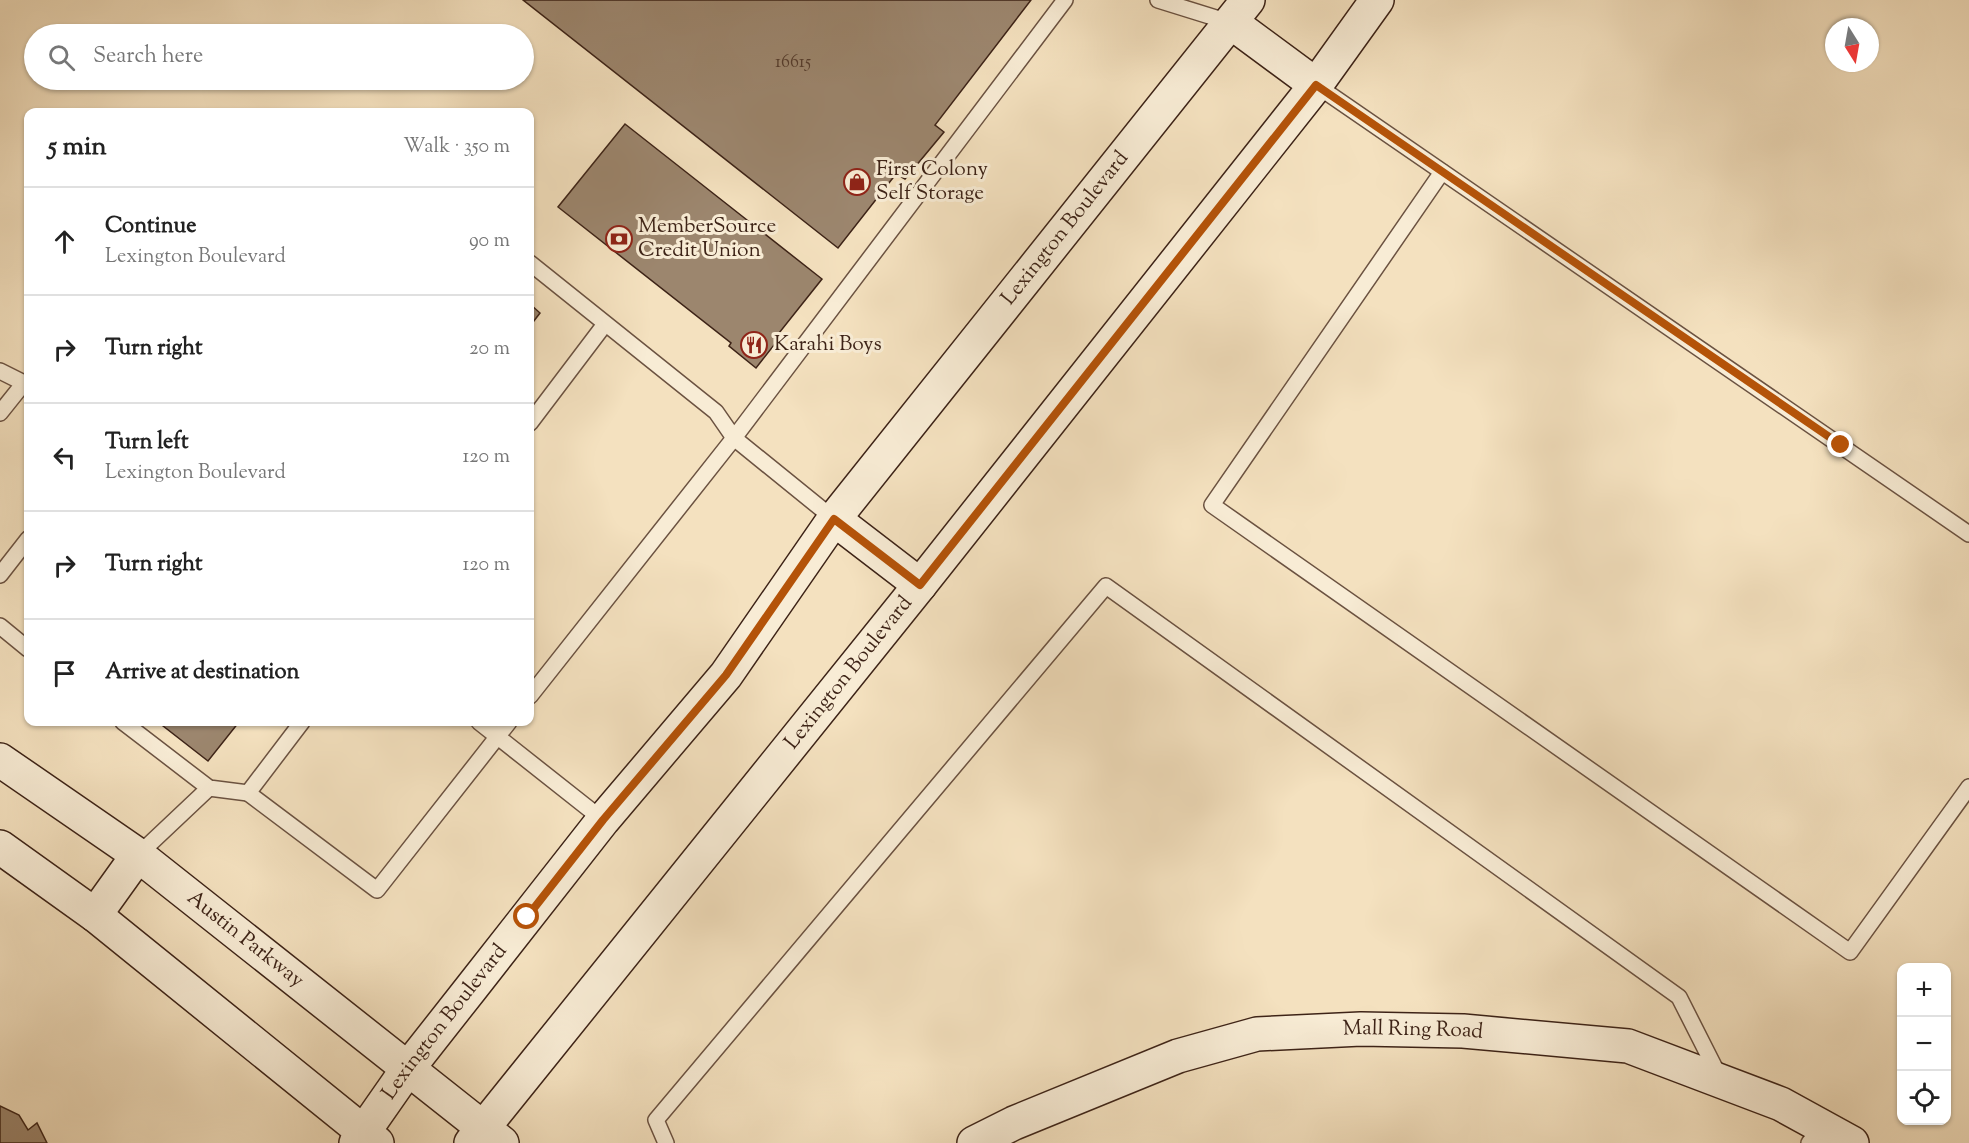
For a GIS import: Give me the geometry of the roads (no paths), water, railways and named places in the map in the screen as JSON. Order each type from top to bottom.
[{"type":"main road","name":"Lexington Boulevard","points":[[486,1138],[1316,85],[1377,0]]},
{"type":"main road","points":[[1240,12],[1316,85]]},
{"type":"main road","name":"Lexington Boulevard","points":[[365,1140],[409,1067],[603,820],[726,675],[834,519],[1240,12]]},
{"type":"main road","points":[[834,519],[920,585]]},
{"type":"main road","name":"Austin Parkway","points":[[0,760],[138,855],[409,1067],[486,1138]]},
{"type":"main road","points":[[0,847],[94,915],[365,1140]]},
{"type":"main road","points":[[94,915],[138,855]]},
{"type":"main road","name":"Mall Ring Road","points":[[977,1142],[1178,1056],[1257,1034],[1361,1029],[1463,1031],[1628,1046],[1781,1104],[1815,1134],[1852,1143]]},
{"type":"lane","points":[[534,691],[734,438],[1065,0]]},
{"type":"lane","points":[[1158,0],[1240,12]]},
{"type":"lane","points":[[1316,85],[1969,534]]},
{"type":"lane","points":[[1442,172],[1212,505],[1850,952],[1969,787]]},
{"type":"lane","points":[[534,266],[716,412],[734,438],[834,519]]},
{"type":"lane","points":[[534,418],[605,324]]},
{"type":"lane","points":[[0,370],[24,383],[0,413]]},
{"type":"lane","points":[[0,575],[24,544]]},
{"type":"lane","points":[[666,1143],[656,1120],[1106,586],[1679,997],[1722,1081]]},
{"type":"lane","points":[[0,627],[24,646]]},
{"type":"lane","points":[[128,726],[209,788],[248,793],[377,890],[506,726]]},
{"type":"lane","points":[[248,793],[299,726]]},
{"type":"lane","points":[[484,726],[603,820]]},
{"type":"lane","points":[[138,855],[209,788]]},
{"type":"place","name":"First Colony Self Storage","points":[[857,182]]},
{"type":"place","name":"MemberSource Credit Union","points":[[619,239]]},
{"type":"place","name":"Karahi Boys","points":[[754,345]]}]
